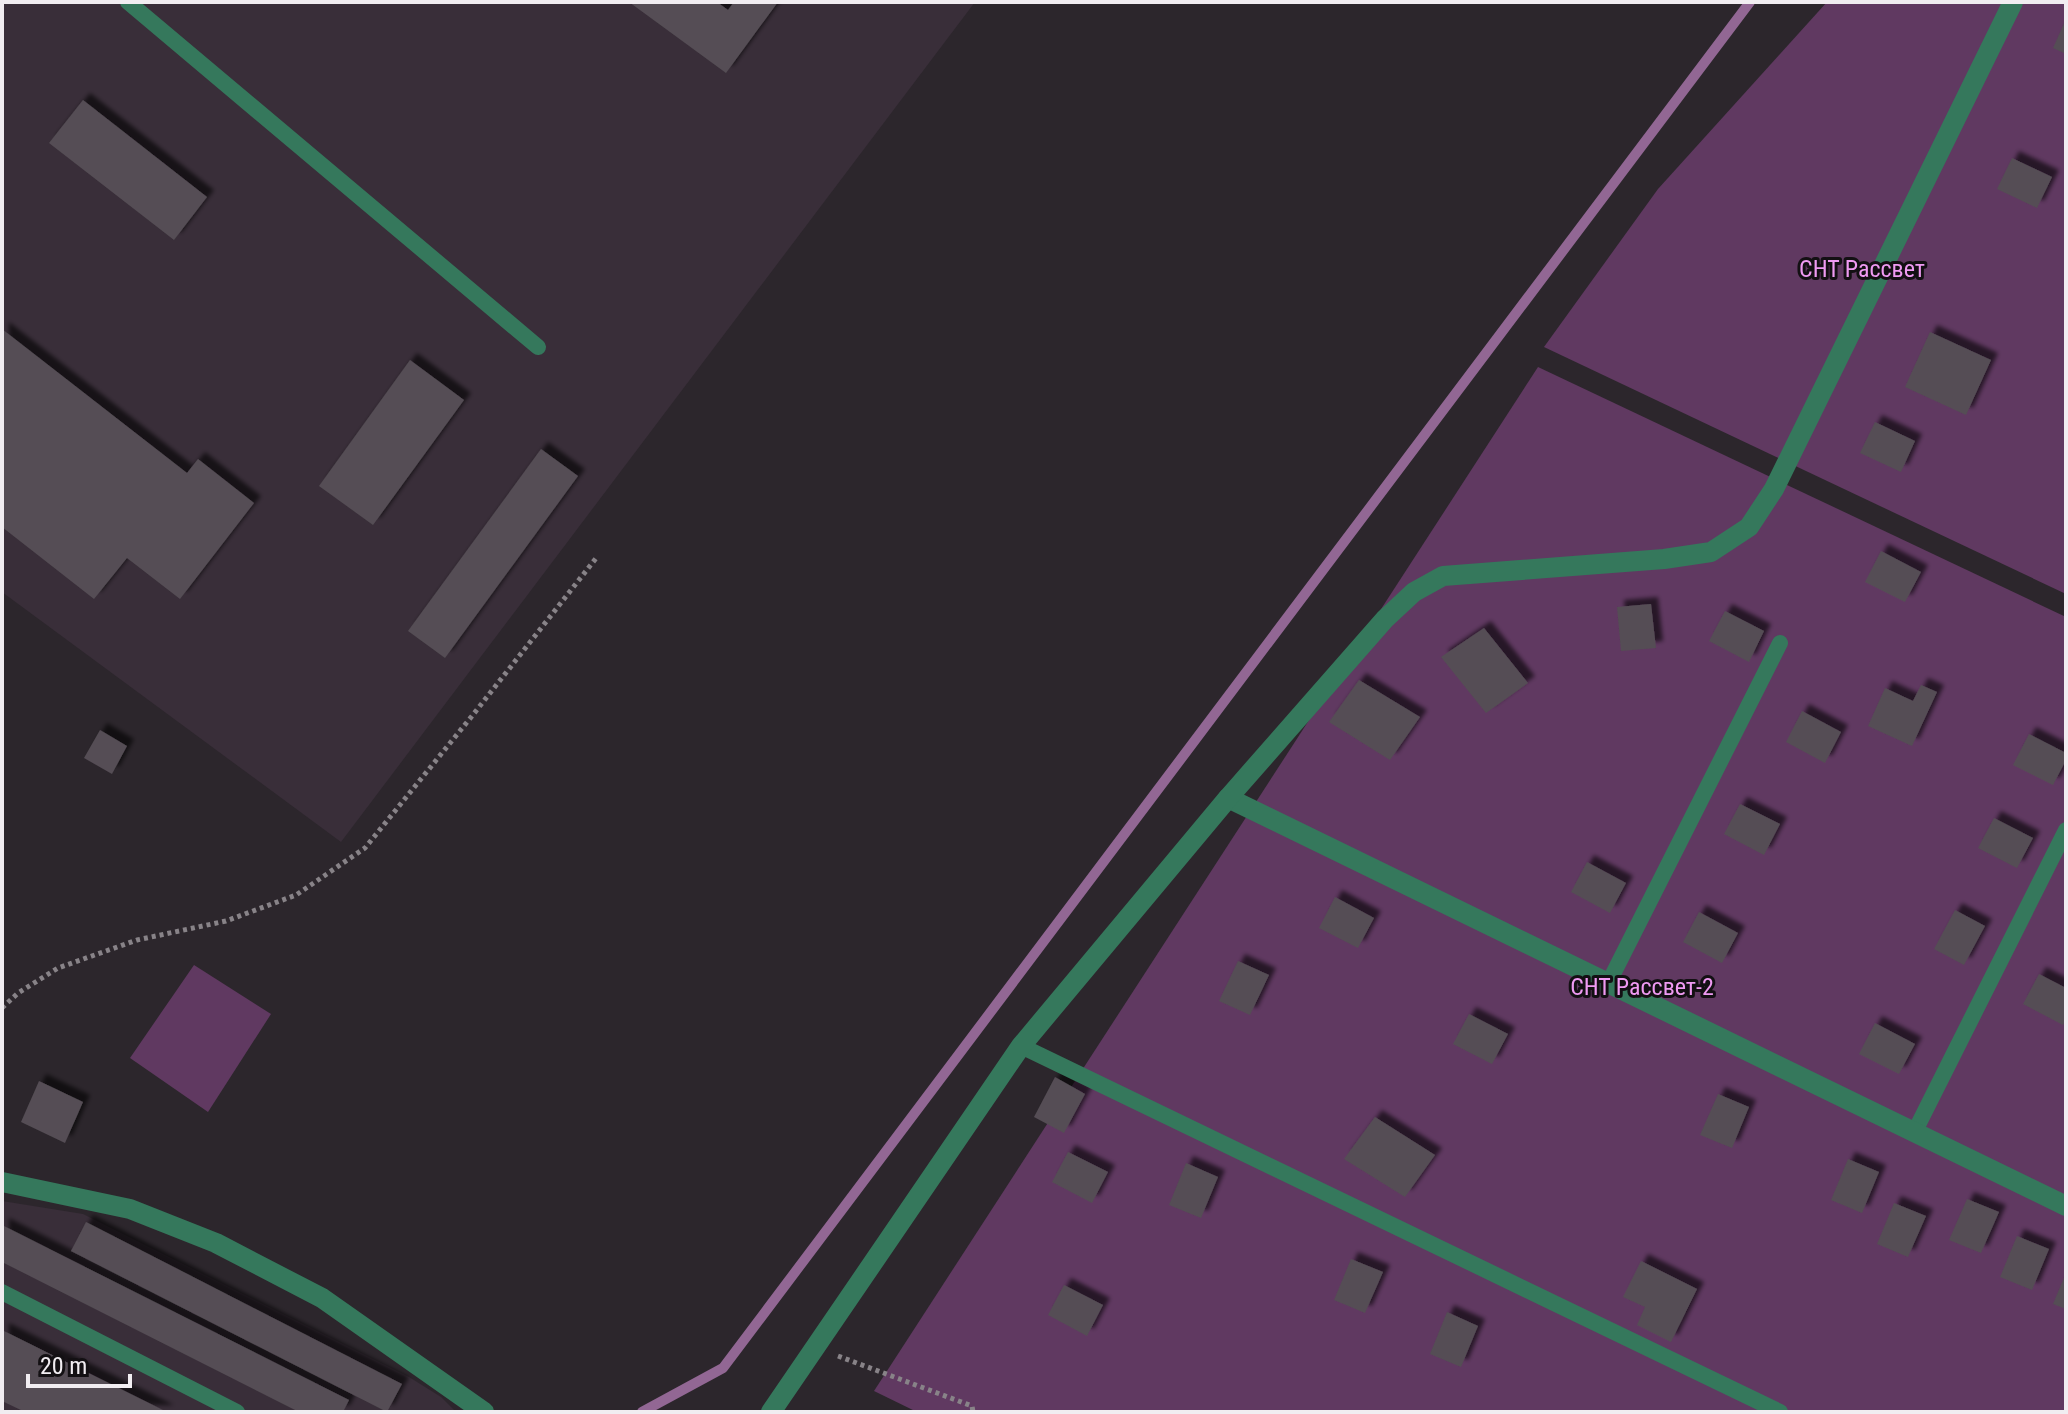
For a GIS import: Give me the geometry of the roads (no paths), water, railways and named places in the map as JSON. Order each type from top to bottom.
[{"type":"street","points":[[771,1412],[1021,1046],[1228,798],[1385,619],[1414,592],[1443,576],[1664,559],[1711,552],[1749,527],[1774,489],[2013,2]]},
{"type":"street","points":[[1228,798],[2066,1206]]},
{"type":"street","points":[[2,1182],[130,1209],[216,1243],[322,1298],[484,1412]]},
{"type":"lane","points":[[128,2],[538,347]]},
{"type":"lane","points":[[1608,984],[1780,643]]},
{"type":"lane","points":[[1914,1133],[2066,830]]},
{"type":"lane","points":[[1021,1046],[1780,1412]]},
{"type":"lane","points":[[2,1292],[237,1412]]},
{"type":"waterway","points":[[642,1412],[723,1368],[1750,2]]},
{"type":"park label","name":"СНТ Рассвет","points":[[1862,269]]},
{"type":"park label","name":"СНТ Рассвет-2","points":[[1642,987]]}]
